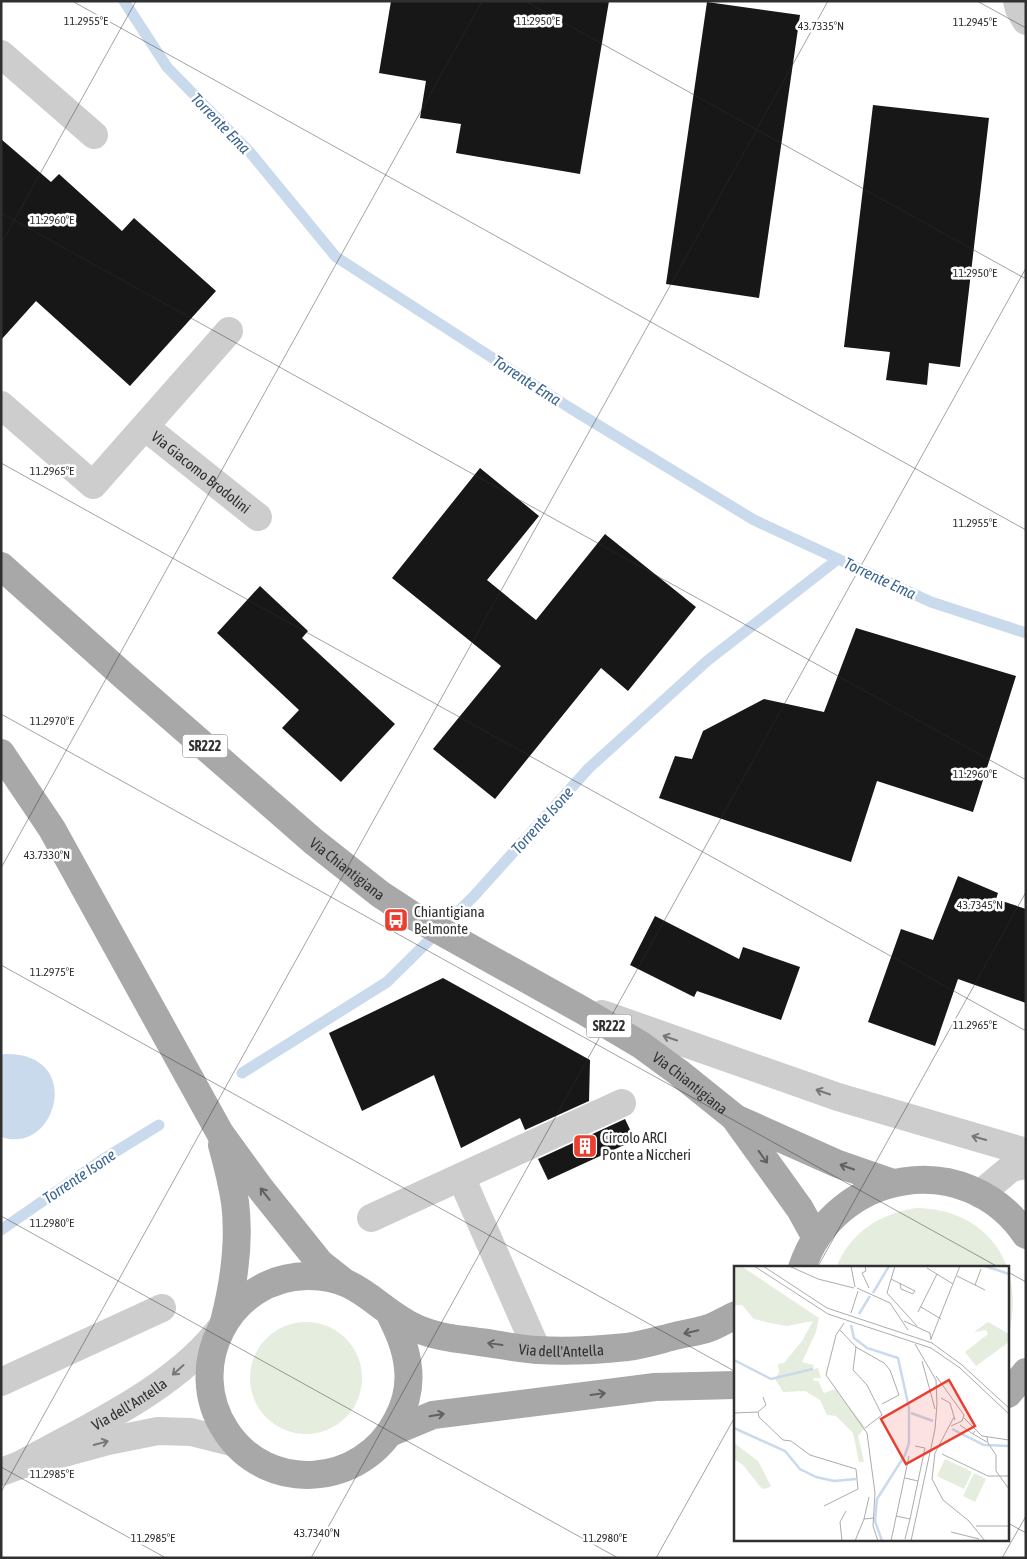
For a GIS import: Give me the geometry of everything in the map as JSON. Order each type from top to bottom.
[{"type":"main road","name":"Via Chiantigiana","points":[[1,566],[313,841],[380,894],[415,917],[572,1004],[662,1059],[734,1117],[838,1164],[893,1183]]},
{"type":"main road","points":[[1,753],[52,829],[138,981],[219,1132],[295,1233],[320,1262],[344,1282]]},
{"type":"main road","name":"Via Chiantigiana","points":[[734,1117],[800,1209],[810,1250]]},
{"type":"main road","points":[[219,1132],[235,1201],[236,1222],[233,1282],[224,1323]]},
{"type":"main road","name":"Via Chiantigiana","points":[[810,1250],[828,1220],[850,1202],[876,1188],[913,1180],[936,1180],[965,1187],[983,1196],[1026,1224]]},
{"type":"main road","name":"Via Chiantigiana","points":[[983,1196],[1013,1218],[1026,1235]]},
{"type":"main road","points":[[795,1266],[810,1250]]},
{"type":"main road","name":"Via dell'Antella","points":[[389,1312],[401,1335],[409,1369],[407,1393],[400,1415],[392,1432],[382,1444],[359,1462],[331,1473],[316,1476],[301,1475],[272,1468],[246,1453],[235,1443],[219,1419],[210,1392],[209,1378],[212,1349],[224,1323],[240,1304],[269,1284],[287,1278],[323,1277],[344,1282],[361,1290],[402,1322],[419,1330],[442,1336],[537,1350],[628,1347],[709,1328],[734,1316]]},
{"type":"main road","points":[[1010,1392],[1026,1372]]},
{"type":"main road","name":"Via dell'Antella","points":[[392,1432],[433,1415],[655,1387],[734,1386]]},
{"type":"main road","points":[[1010,1401],[1026,1395]]},
{"type":"street","points":[[1017,1],[1018,9],[1026,21]]},
{"type":"street","points":[[1,54],[94,135]]},
{"type":"street","name":"Via Giacomo Brodolini","points":[[1,405],[93,485],[229,331]]},
{"type":"street","name":"Via Giacomo Brodolini","points":[[145,427],[258,517]]},
{"type":"street","points":[[572,1004],[838,1097],[1026,1152]]},
{"type":"street","points":[[371,1218],[622,1103]]},
{"type":"street","points":[[983,1196],[1011,1168],[1026,1166]]},
{"type":"street","points":[[460,1177],[537,1350]]},
{"type":"street","points":[[1,1382],[162,1308]]},
{"type":"street","name":"Via dell'Antella","points":[[11,1469],[144,1396],[203,1350],[224,1323]]},
{"type":"street","name":"Via dell'Antella","points":[[11,1469],[108,1441],[158,1431],[191,1432],[235,1443]]},
{"type":"green space","points":[[917,1208],[942,1211],[964,1219],[982,1231],[997,1247],[1007,1266],[837,1266],[849,1244],[868,1226],[891,1214]]},
{"type":"green space","points":[[1010,1280],[1012,1287],[1010,1324]]},
{"type":"green space","points":[[306,1322],[328,1326],[346,1338],[358,1356],[362,1378],[358,1400],[346,1418],[328,1430],[306,1434],[284,1430],[266,1418],[254,1400],[250,1378],[254,1356],[266,1338],[284,1326]]},
{"type":"water","points":[[1,1055],[30,1058],[46,1069],[54,1084],[54,1102],[48,1119],[36,1132],[21,1139],[1,1137]]},
{"type":"building","points":[[391,1],[609,1],[580,174],[456,153],[461,124],[420,118],[426,81],[379,73]]},
{"type":"building","points":[[707,2],[800,15],[759,298],[666,284]]},
{"type":"building","points":[[873,105],[989,118],[960,367],[929,363],[927,385],[886,380],[890,352],[844,347]]},
{"type":"building","points":[[1,139],[51,182],[59,174],[122,231],[134,218],[216,291],[130,386],[36,301],[1,340]]},
{"type":"building","points":[[480,468],[539,516],[487,580],[536,620],[605,534],[696,607],[628,691],[601,668],[495,799],[433,749],[501,666],[392,578]]},
{"type":"building","points":[[260,586],[308,631],[302,638],[395,724],[341,782],[282,728],[299,710],[217,633]]},
{"type":"building","points":[[856,628],[1016,676],[973,812],[877,781],[851,862],[659,798],[675,756],[692,759],[703,731],[764,699],[824,712]]},
{"type":"building","points":[[958,876],[998,893],[996,899],[1026,909],[1026,1003],[958,979],[935,1046],[868,1022],[901,929],[933,940]]},
{"type":"building","points":[[655,916],[739,959],[743,947],[800,967],[781,1020],[697,991],[694,997],[630,965]]},
{"type":"building","points":[[443,978],[590,1060],[589,1101],[525,1130],[520,1118],[461,1148],[434,1075],[362,1111],[329,1033]]},
{"type":"building","name":"Circolo ARCI Ponte a Niccheri","points":[[625,1119],[635,1140],[548,1180],[538,1159]]},
{"type":"waterway","name":"Torrente Ema","points":[[124,1],[167,67],[249,151],[336,257],[570,408],[754,520],[931,602],[1026,633]]},
{"type":"waterway","name":"Torrente Isone","points":[[242,1073],[387,982],[474,896],[589,768],[707,661],[838,559]]},
{"type":"waterway","name":"Torrente Isone","points":[[1,1230],[102,1160],[159,1125]]},
{"type":"place","name":"Chiantigiana Belmonte","points":[[396,920]]},
{"type":"place","name":"Circolo ARCI Ponte a Niccheri","points":[[585,1146]]}]
